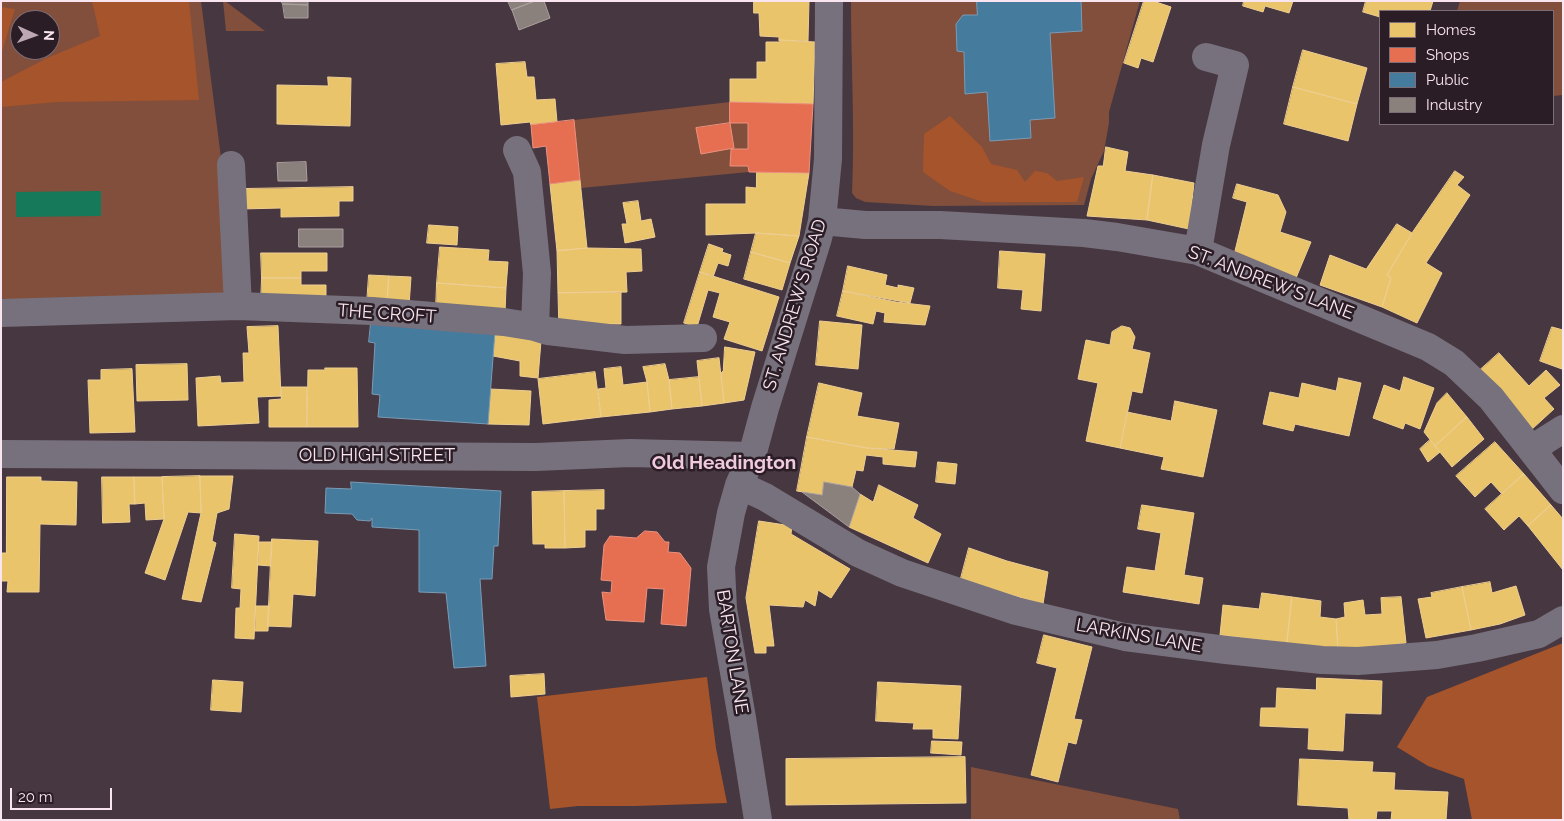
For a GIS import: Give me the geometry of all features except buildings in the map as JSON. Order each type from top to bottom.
[{"type":"street","name":"ST. ANDREW'S ROAD","points":[[740,485],[752,456],[764,408],[822,221],[828,159],[830,1]]},
{"type":"street","points":[[1198,251],[1216,145],[1235,65],[1206,57]]},
{"type":"street","points":[[517,150],[527,172],[537,273],[535,327]]},
{"type":"street","points":[[231,164],[238,306]]},
{"type":"street","name":"ST. ANDREW'S LANE","points":[[822,221],[865,225],[940,225],[1075,233],[1117,237],[1198,251],[1428,347],[1454,363],[1491,398],[1563,490]]},
{"type":"street","name":"THE CROFT","points":[[1,313],[238,306],[372,311],[504,322],[548,331],[625,340],[703,338]]},
{"type":"street","points":[[1534,452],[1544,441],[1563,429]]},
{"type":"street","name":"OLD HIGH STREET","points":[[1,454],[536,457],[630,452],[752,456]]},
{"type":"street","name":"LARKINS LANE","points":[[740,485],[765,497],[858,553],[902,573],[1016,611],[1125,637],[1322,660],[1358,661],[1437,655],[1477,648],[1539,634],[1563,620]]},
{"type":"street","name":"BARTON LANE","points":[[740,485],[731,513],[720,567],[722,609],[758,820]]},
{"type":"shaded area","points":[[1,1],[201,1],[225,189],[227,281],[223,293],[1,303]]},
{"type":"shaded area","points":[[92,1],[189,1],[199,100],[57,102],[1,107],[1,82],[43,60],[60,60],[60,53],[100,36]]},
{"type":"shaded area","points":[[223,1],[225,1],[265,31],[226,31]]},
{"type":"shaded area","points":[[851,1],[1140,1],[1109,112],[1104,151],[1091,179],[1084,205],[933,206],[865,202],[856,198],[852,193]]},
{"type":"shaded area","points":[[1460,1],[1563,1],[1563,95],[1554,96],[1554,10],[1457,10]]},
{"type":"shaded area","points":[[1,7],[15,9],[10,10],[10,25],[1,55]]},
{"type":"shaded area","points":[[730,102],[730,123],[748,123],[748,149],[731,149],[730,165],[748,166],[749,172],[581,188],[574,120]]},
{"type":"shaded area","points":[[950,116],[982,147],[991,164],[1017,170],[1025,182],[1035,171],[1047,173],[1057,181],[1084,177],[1077,202],[983,202],[950,191],[923,172],[924,134]]},
{"type":"shaded area","points":[[101,191],[101,216],[16,217],[16,192]]},
{"type":"shaded area","points":[[1563,643],[1563,820],[1472,820],[1464,779],[1428,766],[1397,747],[1427,697]]},
{"type":"shaded area","points":[[707,677],[716,748],[727,803],[578,806],[550,809],[537,697]]},
{"type":"shaded area","points":[[971,767],[1178,809],[1180,820],[971,820]]},
{"type":"district","name":"Old Headington","points":[[724,463]]}]
